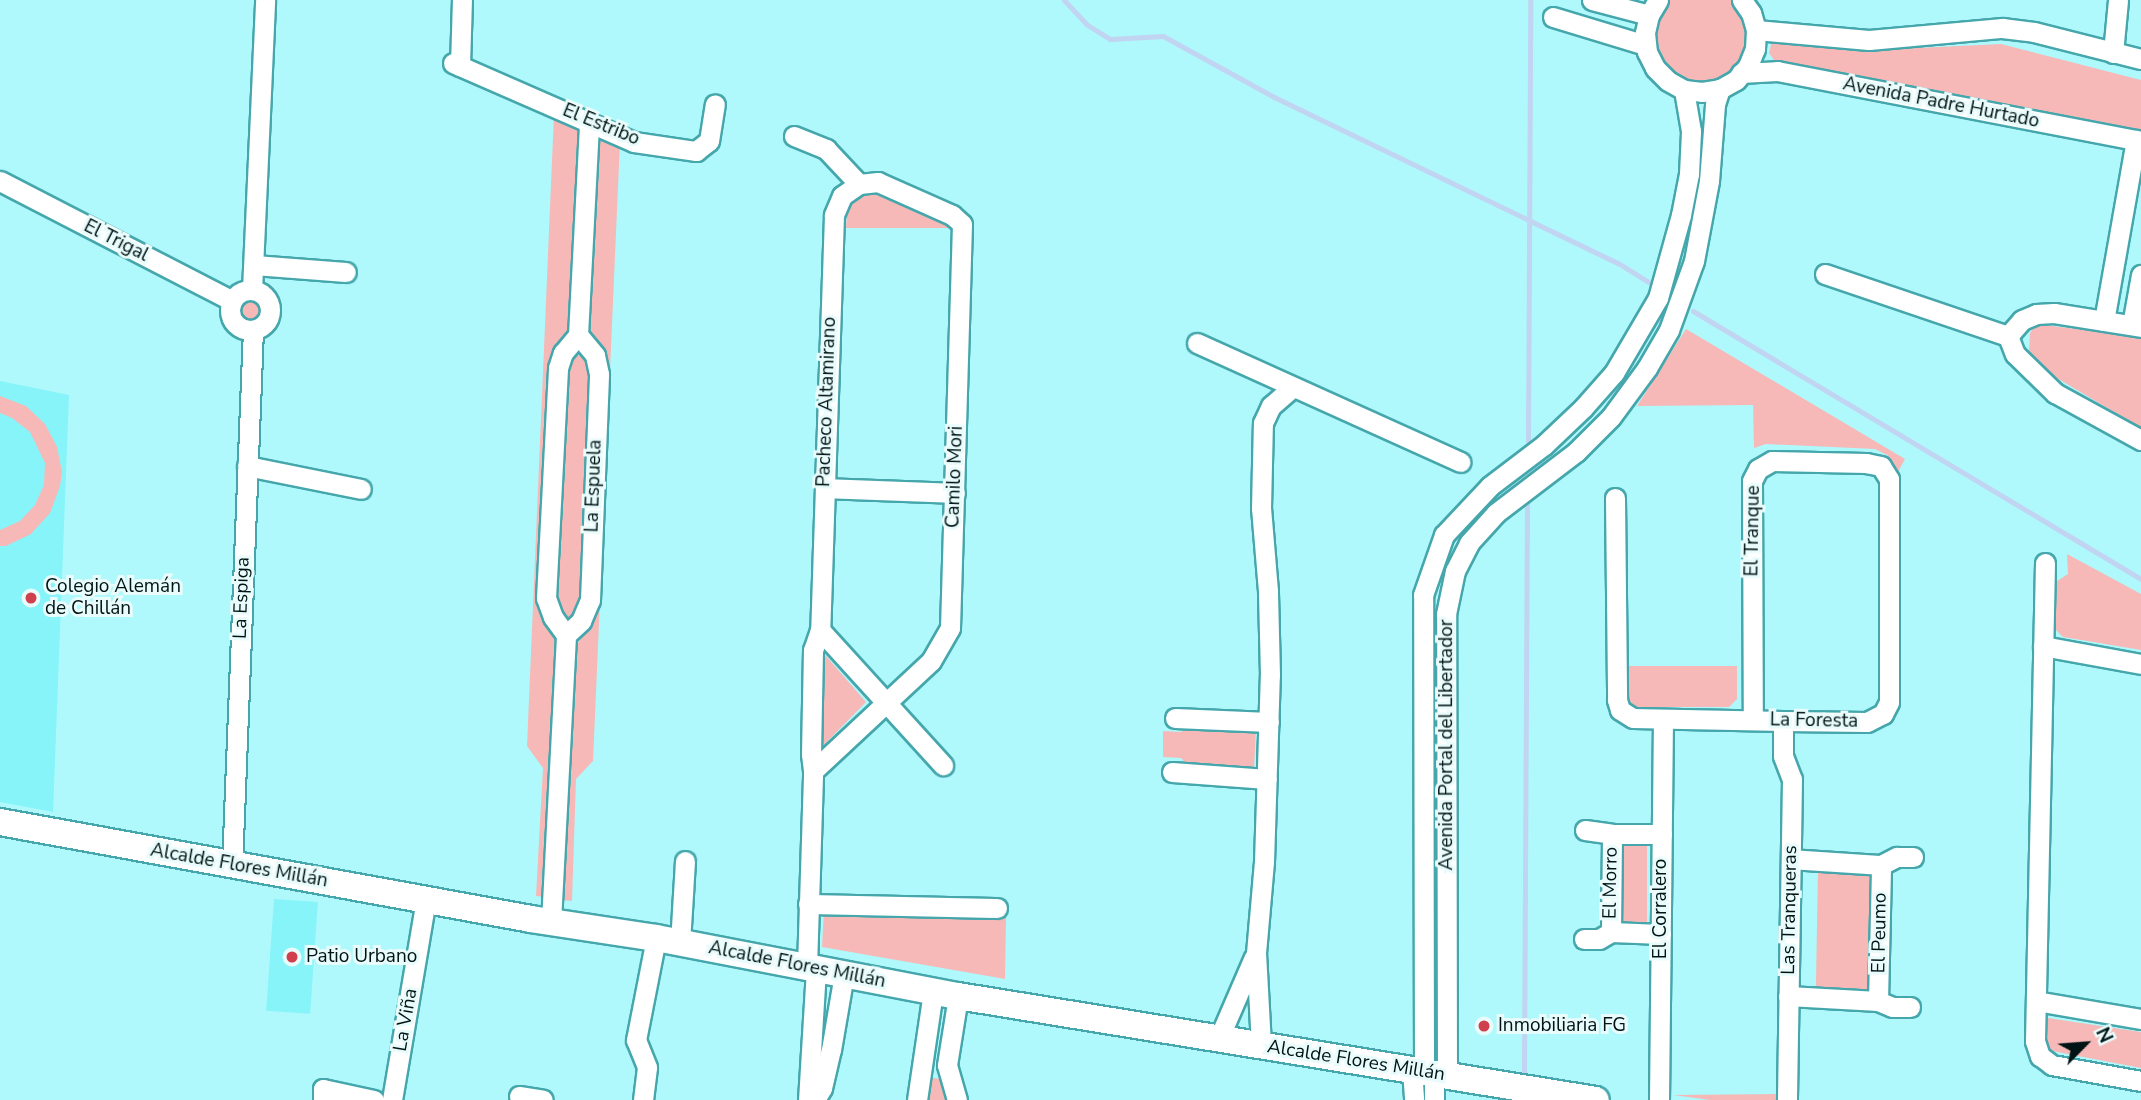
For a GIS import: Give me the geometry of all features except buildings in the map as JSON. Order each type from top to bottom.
[{"type":"street","points":[[253,330],[241,327],[232,319],[232,301],[241,293],[252,290],[265,0]]},
{"type":"street","name":"El Estribo","points":[[463,0],[457,64],[634,142],[696,151],[709,141],[715,104]]},
{"type":"street","points":[[1592,0],[1654,8],[1645,33],[1646,45],[1655,68],[1668,81],[1684,90],[1702,92],[1720,89],[1741,73],[1755,49],[1756,30],[1751,13],[1742,0]]},
{"type":"street","points":[[2113,53],[2118,0]]},
{"type":"street","points":[[1553,17],[1646,45]]},
{"type":"street","points":[[1756,30],[1869,40],[2002,29],[2034,32],[2141,59]]},
{"type":"street","name":"Avenida Padre Hurtado","points":[[1741,73],[1777,71],[2139,141]]},
{"type":"street","name":"Avenida Portal del Libertador","points":[[1414,1100],[1429,1072],[1446,614],[1454,571],[1469,543],[1496,513],[1576,452],[1611,417],[1647,368],[1669,330],[1694,261],[1709,181],[1715,104],[1720,89]]},
{"type":"street","name":"Avenida Portal del Libertador","points":[[1434,1100],[1429,1072],[1423,595],[1444,535],[1490,486],[1544,445],[1583,408],[1614,373],[1642,330],[1666,275],[1686,187],[1692,131],[1684,90]]},
{"type":"street","points":[[551,922],[566,635],[553,617],[546,598],[558,368],[563,353],[578,335],[589,122]]},
{"type":"street","points":[[794,135],[826,149],[859,184]]},
{"type":"street","points":[[2104,321],[2139,141]]},
{"type":"street","name":"El Trigal","points":[[0,181],[232,301]]},
{"type":"street","name":"Camilo Mori","points":[[813,771],[932,661],[950,628],[962,225],[952,215],[878,182],[859,184]]},
{"type":"street","name":"Pacheco Altamirano","points":[[820,631],[834,215],[842,196],[859,184]]},
{"type":"street","points":[[254,265],[346,272]]},
{"type":"street","points":[[1825,274],[2008,336]]},
{"type":"street","points":[[2008,336],[2022,320],[2036,314],[2054,313],[2136,326],[2141,275]]},
{"type":"street","name":"La Espiga","points":[[232,866],[253,330],[268,319],[270,307],[264,296],[252,290]]},
{"type":"street","name":"La Espuela","points":[[566,635],[581,621],[590,600],[599,374],[596,355],[578,335]]},
{"type":"street","points":[[2008,336],[2015,354],[2055,393],[2141,440]]},
{"type":"street","points":[[1196,343],[1460,462]]},
{"type":"street","points":[[1261,1045],[1256,953],[1269,722],[1268,591],[1261,508],[1263,423],[1271,406],[1293,387]]},
{"type":"street","name":"El Tranque","points":[[1753,720],[1752,481],[1758,468],[1772,461],[1866,463],[1881,466]]},
{"type":"street","points":[[247,466],[360,489]]},
{"type":"street","name":"La Foresta","points":[[1615,498],[1617,700],[1620,710],[1633,718],[1867,722],[1882,714],[1889,702],[1889,479],[1881,466]]},
{"type":"street","points":[[825,488],[955,493]]},
{"type":"street","points":[[2045,563],[2035,1041],[2040,1056],[2052,1065],[2141,1081]]},
{"type":"street","points":[[808,1100],[811,968],[808,904],[813,771],[813,650],[820,631],[943,765]]},
{"type":"street","points":[[2043,646],[2141,664]]},
{"type":"street","points":[[1175,718],[1269,722]]},
{"type":"street","name":"El Corralero","points":[[1660,1100],[1663,719]]},
{"type":"street","name":"Las Tranqueras","points":[[1783,721],[1783,756],[1792,779],[1787,1100]]},
{"type":"street","points":[[1172,772],[1267,779]]},
{"type":"street","name":"Alcalde Flores Millán","points":[[0,822],[232,866],[668,940],[946,994],[1596,1100]]},
{"type":"street","name":"El Morro","points":[[1585,830],[1612,834],[1662,834]]},
{"type":"street","name":"El Morro","points":[[1611,932],[1612,834]]},
{"type":"street","name":"El Peumo","points":[[1791,859],[1881,865],[1896,857],[1913,857]]},
{"type":"street","points":[[643,1100],[647,1067],[636,1040],[668,940],[685,861]]},
{"type":"street","name":"El Peumo","points":[[1878,1001],[1881,865]]},
{"type":"street","name":"La Viña","points":[[392,1100],[426,900]]},
{"type":"street","points":[[808,904],[997,908]]},
{"type":"street","name":"El Morro","points":[[1584,939],[1600,939],[1611,932],[1661,934]]},
{"type":"street","points":[[1219,1038],[1256,953]]},
{"type":"street","points":[[815,1100],[822,1088],[831,1050],[844,974]]},
{"type":"street","points":[[917,1100],[946,994]]},
{"type":"street","points":[[946,994],[947,1065],[957,1100]]},
{"type":"street","name":"El Peumo","points":[[1788,996],[1878,1001],[1892,1007],[1910,1007]]},
{"type":"street","points":[[2036,1001],[2141,1020]]},
{"type":"street","points":[[323,1100],[323,1088],[374,1100]]},
{"type":"street","points":[[519,1096],[543,1100]]},
{"type":"shaded area","points":[[1667,0],[1735,0],[1745,12],[1751,43],[1736,74],[1705,88],[1671,79],[1652,51],[1654,18]]},
{"type":"shaded area","points":[[1777,39],[1853,51],[2001,44],[2141,80],[2141,134],[1776,63],[1769,53],[1772,41]]},
{"type":"shaded area","points":[[554,114],[581,125],[572,331],[541,611],[558,648],[546,897],[536,896],[543,768],[527,746]]},
{"type":"shaded area","points":[[597,139],[620,141],[593,761],[576,779],[572,901],[563,900],[576,646],[593,619],[605,359],[589,333]]},
{"type":"shaded area","points":[[877,194],[953,228],[846,228],[847,211],[854,201],[864,195]]},
{"type":"shaded area","points":[[251,295],[261,299],[265,309],[261,319],[251,323],[241,319],[237,309],[241,299]]},
{"type":"shaded area","points":[[2036,324],[2141,337],[2141,428],[2050,374],[2029,353],[2030,333]]},
{"type":"shaded area","points":[[1686,329],[1905,459],[1898,472],[1887,455],[1875,449],[1766,444],[1754,448],[1753,405],[1637,406]]},
{"type":"shaded area","points":[[575,355],[586,356],[591,364],[580,610],[575,618],[562,618],[557,607],[568,360]]},
{"type":"shaded area","name":"Colegio Alemán de Chillán","points":[[0,381],[69,395],[53,812],[0,802]]},
{"type":"shaded area","name":"Colegio Alemán de Chillán","points":[[0,396],[26,406],[45,424],[57,447],[62,472],[50,513],[31,534],[6,546],[0,546],[0,530],[20,521],[35,505],[44,485],[45,463],[30,432],[12,418],[0,413]]},
{"type":"shaded area","points":[[2067,554],[2141,594],[2141,650],[2063,637],[2056,630],[2054,583],[2068,574]]},
{"type":"shaded area","points":[[819,648],[866,702],[816,753]]},
{"type":"shaded area","points":[[1627,666],[1737,666],[1737,699],[1729,707],[1634,707],[1627,697]]},
{"type":"shaded area","points":[[1191,724],[1256,727],[1254,770],[1188,766],[1181,758],[1163,757],[1163,731],[1181,732]]},
{"type":"shaded area","points":[[1619,846],[1647,846],[1647,923],[1619,923]]},
{"type":"shaded area","points":[[1818,867],[1877,868],[1875,996],[1816,995]]},
{"type":"shaded area","name":"Patio Urbano","points":[[274,899],[318,902],[310,1014],[266,1011]]},
{"type":"shaded area","points":[[824,910],[1006,916],[1005,979],[822,947]]},
{"type":"shaded area","points":[[2048,1018],[2141,1032],[2141,1068],[2052,1051],[2046,1042]]},
{"type":"shaded area","points":[[927,1077],[941,1079],[948,1100],[924,1100]]},
{"type":"shaded area","points":[[1782,1094],[1782,1100],[1710,1100],[1673,1095]]},
{"type":"waterway","points":[[1064,0],[1086,24],[1110,39],[1163,36],[1274,97],[1618,263],[1650,283]]},
{"type":"waterway","points":[[1528,441],[1530,0]]},
{"type":"waterway","points":[[1693,311],[2141,579]]},
{"type":"waterway","points":[[1524,1073],[1527,498]]},
{"type":"place","name":"Colegio Alemán de Chillán","points":[[31,598]]},
{"type":"place","name":"Patio Urbano","points":[[292,957]]},
{"type":"place","name":"Inmobiliaria FG","points":[[1484,1026]]}]
